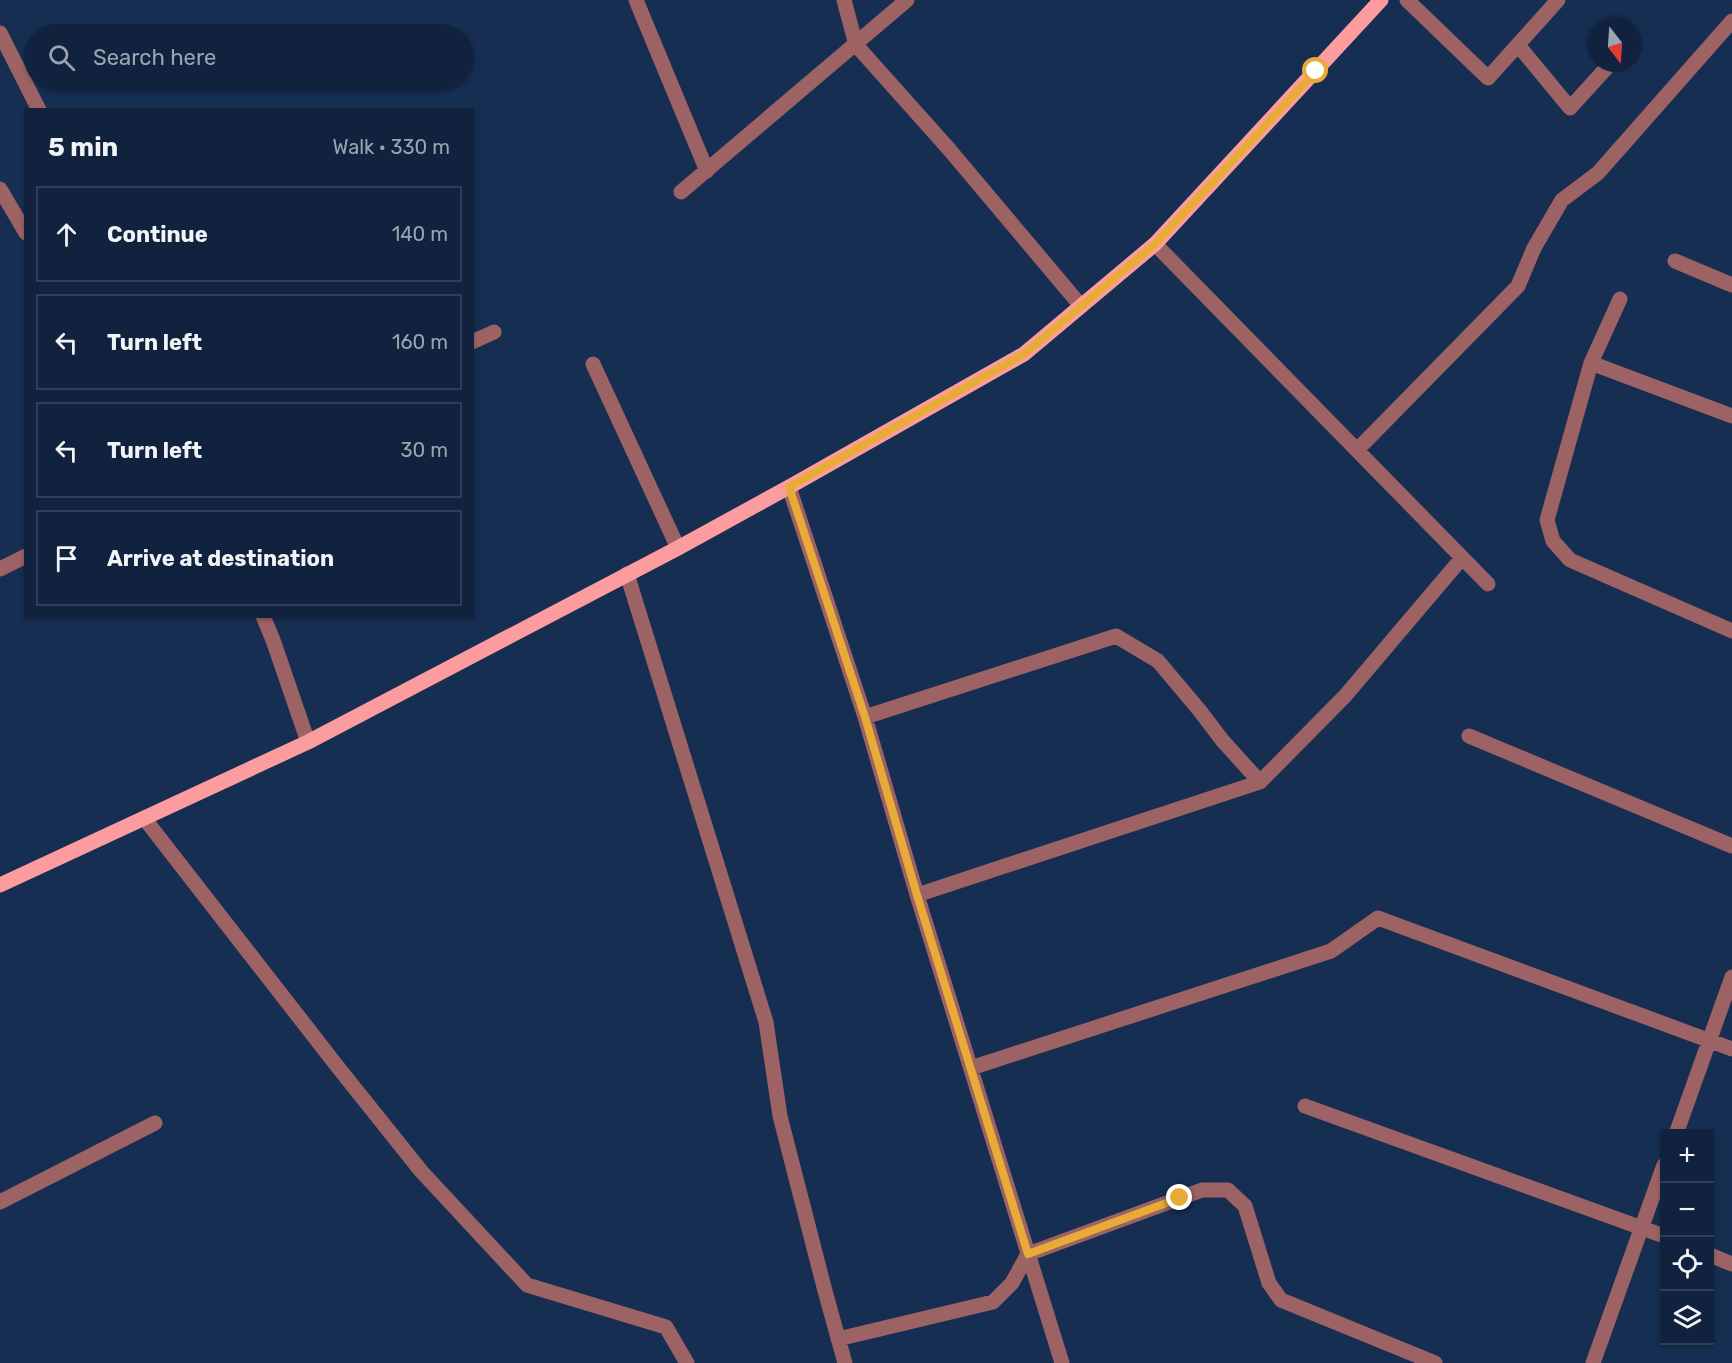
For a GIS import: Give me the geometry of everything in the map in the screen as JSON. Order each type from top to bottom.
[{"type":"main road","points":[[0,885],[308,742],[678,548],[1024,354],[1155,244],[1381,0]]},
{"type":"street","points":[[636,0],[707,171]]},
{"type":"street","points":[[844,0],[856,45],[948,148],[1081,306]]},
{"type":"street","points":[[681,192],[907,0]]},
{"type":"street","points":[[1407,0],[1488,78],[1558,0]]},
{"type":"street","points":[[1357,450],[1518,286],[1534,248],[1562,200],[1599,173],[1732,21]]},
{"type":"street","points":[[0,33],[24,80]]},
{"type":"street","points":[[1518,45],[1570,108],[1603,72]]},
{"type":"street","points":[[29,90],[38,108]]},
{"type":"street","points":[[0,189],[24,229]]},
{"type":"street","points":[[1155,244],[1488,584]]},
{"type":"street","points":[[1675,261],[1732,285]]},
{"type":"street","points":[[1620,299],[1591,363],[1547,520],[1553,541],[1570,560],[1732,631]]},
{"type":"street","points":[[474,341],[494,332]]},
{"type":"street","points":[[1591,363],[1732,416]]},
{"type":"street","points":[[593,364],[678,548]]},
{"type":"street","points":[[789,487],[865,717],[917,895],[1062,1363]]},
{"type":"street","points":[[0,568],[24,557]]},
{"type":"street","points":[[917,895],[1260,782],[1345,696],[1462,558]]},
{"type":"street","points":[[627,574],[766,1022],[780,1116],[845,1363]]},
{"type":"street","points":[[264,618],[308,742]]},
{"type":"street","points":[[865,717],[1116,636],[1158,661],[1222,740],[1260,782]]},
{"type":"street","points":[[1468,736],[1732,846]]},
{"type":"street","points":[[144,818],[422,1171],[527,1285],[666,1327],[687,1363]]},
{"type":"street","points":[[971,1068],[1331,951],[1378,918],[1732,1049]]},
{"type":"street","points":[[1678,1129],[1732,977]]},
{"type":"street","points":[[1305,1106],[1660,1234]]},
{"type":"street","points":[[0,1202],[155,1123]]},
{"type":"street","points":[[1593,1363],[1660,1178]]},
{"type":"street","points":[[838,1339],[993,1302],[1012,1283],[1028,1254],[1202,1190],[1228,1190],[1245,1206],[1269,1283],[1281,1300],[1435,1363]]},
{"type":"street","points":[[1714,1257],[1732,1264]]},
{"type":"route","points":[[1180,1198],[1028,1254],[917,895],[865,717],[789,487],[1024,354],[1155,244],[1316,71]]}]
